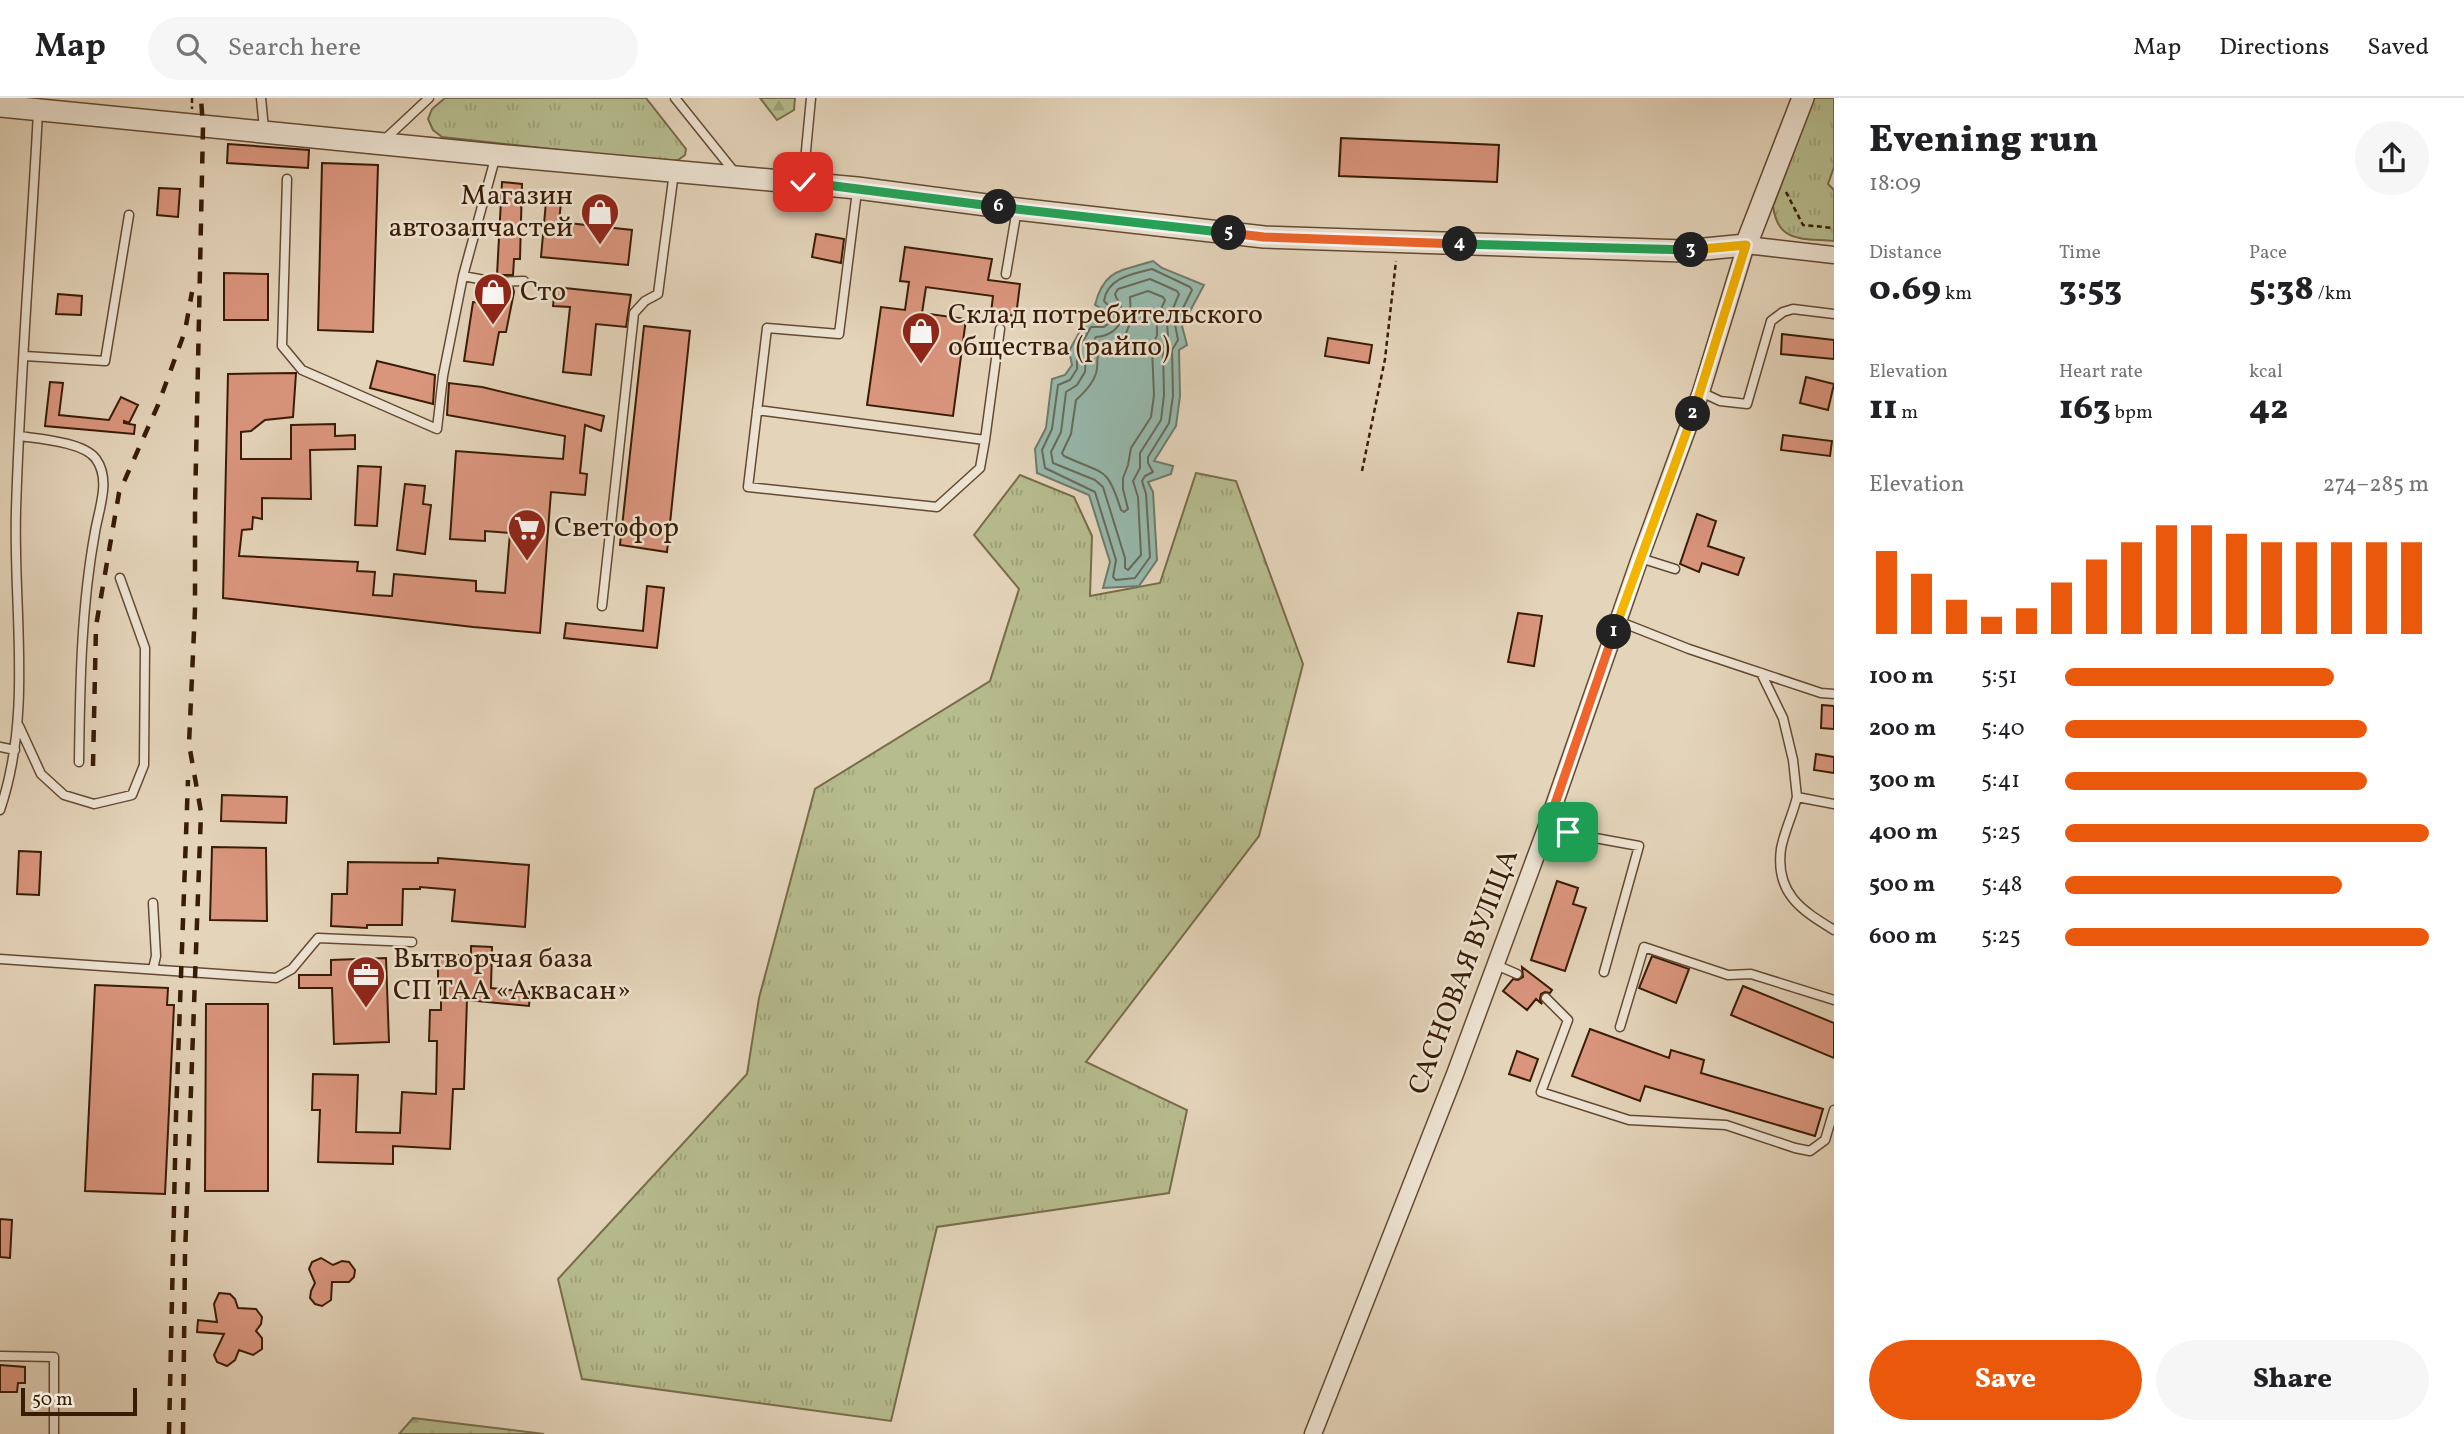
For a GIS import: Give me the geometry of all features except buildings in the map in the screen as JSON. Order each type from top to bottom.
[{"type":"street","points":[[1746,245],[1803,98]]},
{"type":"street","points":[[0,106],[674,172],[803,182],[1264,237],[1684,251],[1746,245],[1834,255]]},
{"type":"street","name":"САСНОВАЯ ВУЛІЦА","points":[[1313,1434],[1546,830],[1640,558],[1701,392],[1746,245]]},
{"type":"lane","points":[[261,98],[264,132]]},
{"type":"lane","points":[[381,142],[429,98]]},
{"type":"lane","points":[[675,98],[737,176]]},
{"type":"lane","points":[[803,182],[811,98]]},
{"type":"lane","points":[[0,810],[15,750],[18,723],[16,511],[38,110]]},
{"type":"lane","points":[[287,179],[282,346],[302,370],[437,429],[443,376],[463,276],[496,155]]},
{"type":"lane","points":[[602,606],[634,313],[645,301],[658,294],[674,172]]},
{"type":"lane","points":[[857,188],[839,334],[767,328],[748,487],[937,507],[980,468],[1000,330]]},
{"type":"lane","points":[[1006,274],[1017,209]]},
{"type":"lane","points":[[25,356],[104,361],[129,215]]},
{"type":"lane","points":[[463,276],[495,282],[524,281]]},
{"type":"lane","points":[[1701,392],[1720,401],[1747,404],[1772,321],[1783,312],[1793,309],[1834,314]]},
{"type":"lane","points":[[757,410],[985,440]]},
{"type":"lane","points":[[20,436],[75,445],[95,457],[104,480],[88,574],[80,659],[79,762]]},
{"type":"lane","points":[[1640,558],[1675,569]]},
{"type":"lane","points":[[18,723],[41,774],[64,795],[94,804],[132,795],[144,765],[145,648],[120,578]]},
{"type":"lane","points":[[1618,621],[1689,649],[1821,693],[1834,694]]},
{"type":"lane","points":[[1761,673],[1783,718],[1793,760],[1797,797],[1782,849],[1782,878],[1790,897],[1806,913],[1834,930]]},
{"type":"lane","points":[[0,747],[15,750]]},
{"type":"lane","points":[[1797,797],[1834,804]]},
{"type":"lane","points":[[1546,830],[1639,846],[1604,972]]},
{"type":"lane","points":[[153,902],[156,956],[153,968]]},
{"type":"lane","points":[[0,959],[276,978],[292,969],[318,938],[412,942]]},
{"type":"lane","points":[[1620,1027],[1644,947],[1728,975],[1751,974],[1834,1000]]},
{"type":"lane","points":[[1496,965],[1517,974]]},
{"type":"lane","points":[[1546,998],[1568,1020],[1541,1092],[1629,1120],[1726,1125],[1810,1151],[1825,1140],[1834,1110]]},
{"type":"lane","points":[[0,1356],[54,1357],[54,1434]]},
{"type":"path","points":[[1782,183],[1803,225],[1834,228]]},
{"type":"path","points":[[1362,471],[1385,359],[1399,242]]},
{"type":"green space","points":[[445,98],[646,98],[686,149],[685,155],[668,162],[442,137],[433,130],[428,119],[432,109]]},
{"type":"green space","points":[[760,98],[795,98],[794,110],[777,120]]},
{"type":"green space","points":[[1814,98],[1834,98],[1834,167],[1828,184],[1834,190],[1834,241],[1802,239],[1786,233],[1780,227],[1773,206]]},
{"type":"green space","points":[[1196,473],[1236,481],[1303,664],[1259,836],[1086,1062],[1187,1110],[1169,1193],[937,1227],[891,1421],[582,1379],[558,1279],[747,1074],[759,998],[815,789],[990,681],[1019,589],[974,535],[1020,475],[1074,497],[1092,536],[1090,596],[1160,583]]},
{"type":"green space","points":[[413,1418],[544,1434],[399,1434]]},
{"type":"water","points":[[1153,261],[1162,268],[1204,285],[1182,326],[1187,345],[1179,350],[1180,396],[1176,426],[1154,461],[1173,466],[1171,474],[1148,482],[1153,492],[1157,560],[1139,586],[1103,588],[1110,562],[1089,495],[1037,473],[1035,449],[1046,428],[1052,379],[1065,375],[1072,365],[1069,351],[1088,317],[1103,321],[1106,311],[1095,305],[1103,284],[1115,273]]},
{"type":"railway","points":[[183,1434],[185,1255],[201,812],[189,744],[195,609],[203,127],[201,98]]},
{"type":"railway","points":[[93,766],[96,626],[119,493],[158,405],[185,331],[192,292]]},
{"type":"railway","points":[[169,1434],[176,1116],[188,780]]},
{"type":"place","name":"Магазин автозапчастей","points":[[600,246]]},
{"type":"place","name":"Сто","points":[[493,326]]},
{"type":"place","name":"Склад потребительского общества (райпо)","points":[[921,365]]},
{"type":"place","name":"Светофор","points":[[527,562]]},
{"type":"place","name":"Вытворчая база СП ТАА «Аквасан»","points":[[366,1009]]},
{"type":"route","points":[[803,182],[1264,237],[1684,251],[1746,245],[1701,392],[1640,558],[1546,830],[1568,832]]}]
